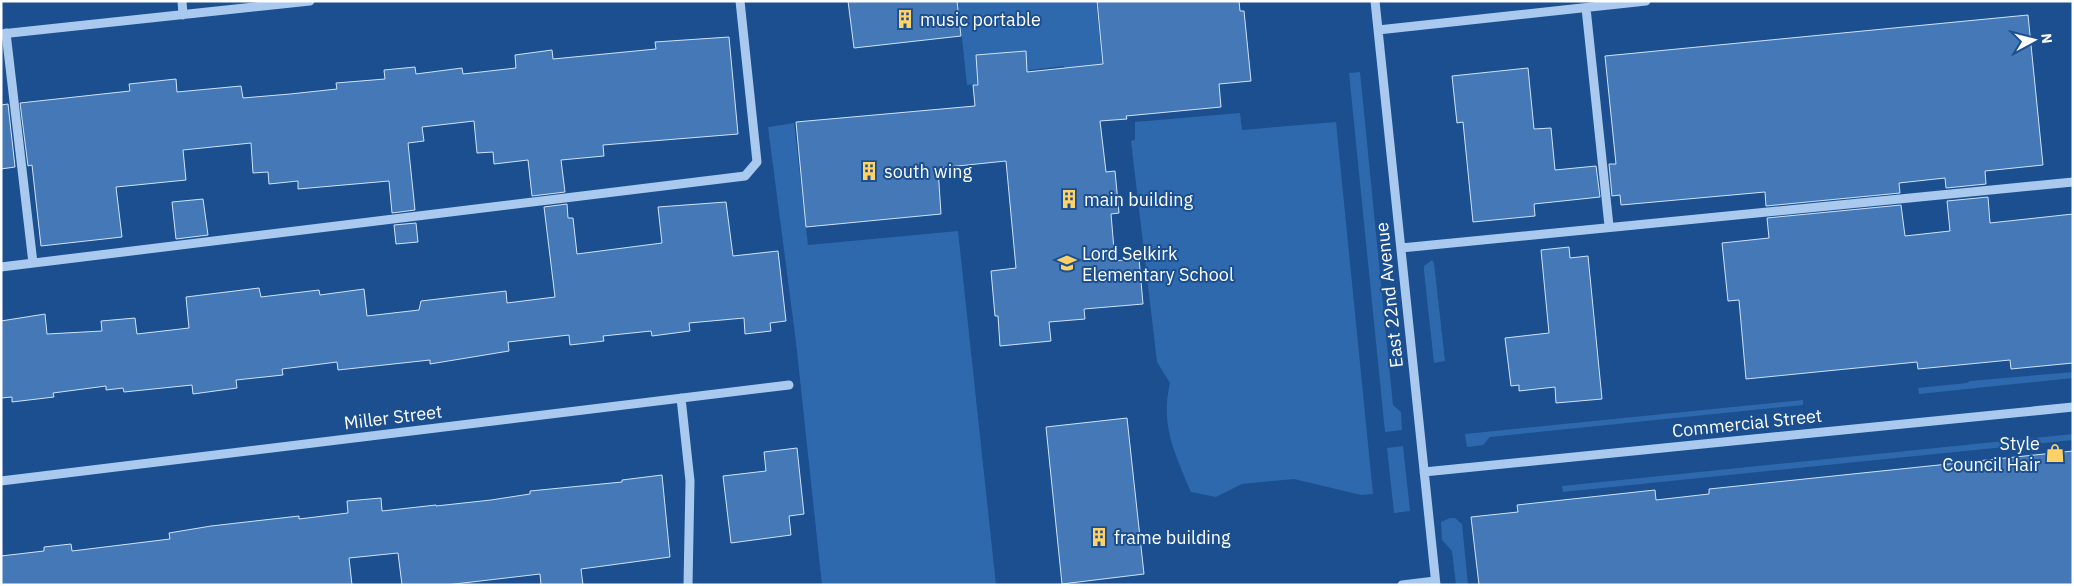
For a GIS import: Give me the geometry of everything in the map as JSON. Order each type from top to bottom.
[{"type":"street","points":[[182,1],[183,15]]},
{"type":"street","points":[[33,263],[4,34],[310,1]]},
{"type":"street","points":[[1,267],[745,176],[756,162],[740,1]]},
{"type":"street","name":"East 22nd Avenue","points":[[1375,1],[1436,583]]},
{"type":"street","points":[[1378,30],[1646,1]]},
{"type":"street","points":[[1586,8],[1609,226]]},
{"type":"street","points":[[1401,248],[1609,226],[2073,182]]},
{"type":"street","name":"Miller Street","points":[[1,482],[788,385]]},
{"type":"street","points":[[682,398],[690,481],[688,585]]},
{"type":"street","name":"Commercial Street","points":[[1424,472],[2073,406]]},
{"type":"street","points":[[1402,585],[1436,583]]},
{"type":"shaded area","points":[[958,1],[1096,1],[1103,72],[1065,76],[1064,66],[1029,70],[1029,78],[967,85]]},
{"type":"shaded area","points":[[1360,72],[1393,405],[1401,412],[1402,430],[1385,432],[1349,73]]},
{"type":"shaded area","points":[[1240,113],[1242,130],[1336,122],[1373,494],[1361,495],[1294,479],[1242,484],[1216,497],[1191,492],[1175,452],[1168,426],[1167,398],[1170,383],[1157,362],[1131,141],[1135,140],[1135,122]]},
{"type":"shaded area","points":[[794,123],[808,245],[958,231],[996,585],[822,585],[796,342],[768,127]]},
{"type":"shaded area","points":[[1432,260],[1434,263],[1445,361],[1434,363],[1424,271],[1424,266]]},
{"type":"shaded area","points":[[2073,372],[2073,378],[1919,394],[1918,388],[1967,383],[1970,381]]},
{"type":"shaded area","points":[[1803,400],[1803,405],[1490,437],[1483,445],[1467,447],[1465,434]]},
{"type":"shaded area","points":[[2073,434],[2073,440],[1563,492],[1562,486]]},
{"type":"shaded area","points":[[1403,446],[1410,511],[1394,513],[1387,448]]},
{"type":"shaded area","points":[[1455,518],[1462,524],[1468,585],[1456,585],[1452,551],[1442,540],[1441,522]]},
{"type":"building","name":"music portable","points":[[848,1],[957,1],[961,36],[854,48]]},
{"type":"building","points":[[1097,1],[1239,1],[1240,11],[1244,11],[1251,81],[1219,84],[1221,107],[1126,116],[1127,119],[1100,121],[1106,172],[1115,171],[1119,213],[1111,214],[1115,261],[1139,258],[1143,304],[1084,309],[1085,319],[1049,322],[1051,341],[1000,346],[998,316],[995,316],[991,271],[1016,268],[1006,161],[938,168],[941,214],[806,227],[796,122],[975,106],[973,85],[978,85],[976,55],[1026,51],[1027,72],[1103,64]]},
{"type":"building","points":[[2028,15],[2043,165],[1985,171],[1986,184],[1946,188],[1945,178],[1899,183],[1900,193],[1766,206],[1765,192],[1621,205],[1620,195],[1612,196],[1609,164],[1616,164],[1605,56]]},
{"type":"building","points":[[729,37],[738,134],[603,145],[604,156],[561,160],[565,192],[532,196],[528,160],[494,164],[493,152],[477,153],[474,121],[422,127],[424,141],[408,143],[415,210],[392,213],[389,181],[298,189],[298,181],[269,184],[268,172],[253,173],[251,143],[183,150],[186,180],[116,187],[122,237],[41,246],[32,165],[28,166],[20,103],[130,91],[129,84],[176,79],[177,92],[241,86],[243,98],[290,94],[337,89],[336,83],[385,79],[384,70],[415,67],[416,74],[462,68],[463,74],[516,68],[515,55],[552,50],[553,59],[656,49],[655,42]]},
{"type":"building","points":[[1528,68],[1534,129],[1551,128],[1555,170],[1596,166],[1600,197],[1534,204],[1535,216],[1473,222],[1463,122],[1457,123],[1452,76]]},
{"type":"building","points":[[8,104],[15,167],[1,169],[1,105]]},
{"type":"building","points":[[1988,197],[1990,223],[2073,214],[2073,363],[2011,369],[2010,360],[1918,369],[1917,362],[1746,379],[1739,300],[1728,301],[1722,243],[1769,238],[1767,218],[1901,205],[1905,236],[1950,231],[1947,201]]},
{"type":"building","points":[[203,199],[208,235],[176,239],[172,202]]},
{"type":"building","points":[[726,202],[733,256],[778,251],[786,321],[770,323],[771,331],[745,334],[744,318],[689,323],[690,331],[652,336],[651,331],[603,336],[604,341],[570,345],[569,335],[508,342],[509,351],[430,364],[430,360],[338,370],[337,362],[282,369],[283,375],[236,380],[237,388],[193,394],[192,385],[124,392],[123,388],[106,390],[106,386],[53,393],[54,397],[12,402],[12,397],[1,398],[1,321],[45,314],[47,334],[102,331],[101,321],[135,318],[137,334],[189,328],[186,297],[259,288],[261,297],[319,290],[320,295],[364,289],[367,316],[419,310],[421,301],[506,291],[507,303],[555,297],[544,207],[567,204],[568,218],[573,218],[577,254],[662,243],[658,207]]},
{"type":"building","points":[[416,223],[418,242],[396,244],[394,225]]},
{"type":"building","points":[[1569,247],[1570,258],[1588,256],[1602,399],[1556,403],[1555,387],[1519,391],[1519,385],[1511,386],[1505,338],[1549,333],[1541,250]]},
{"type":"building","name":"frame building","points":[[1127,418],[1144,574],[1062,584],[1046,427]]},
{"type":"building","points":[[797,448],[804,514],[789,516],[791,535],[731,543],[723,476],[766,471],[764,452]]},
{"type":"building","points":[[2073,451],[2073,585],[1479,585],[1471,517],[1518,512],[1517,505],[1655,490],[1656,500],[1709,494],[1709,489]]},
{"type":"building","points":[[662,475],[670,557],[581,569],[583,585],[541,585],[540,574],[446,585],[402,585],[398,553],[349,558],[352,585],[1,585],[1,556],[44,551],[44,547],[71,544],[72,551],[170,539],[169,533],[211,526],[299,516],[299,519],[348,513],[347,501],[381,498],[382,511],[491,500],[530,494],[530,491],[622,482],[622,480]]},
{"type":"place","name":"music portable","points":[[905,19]]},
{"type":"place","name":"south wing","points":[[869,171]]},
{"type":"place","name":"main building","points":[[1069,199]]},
{"type":"place","name":"Lord Selkirk Elementary School","points":[[1067,263]]},
{"type":"place","name":"Style Council Hair","points":[[2055,453]]},
{"type":"place","name":"frame building","points":[[1099,537]]}]
